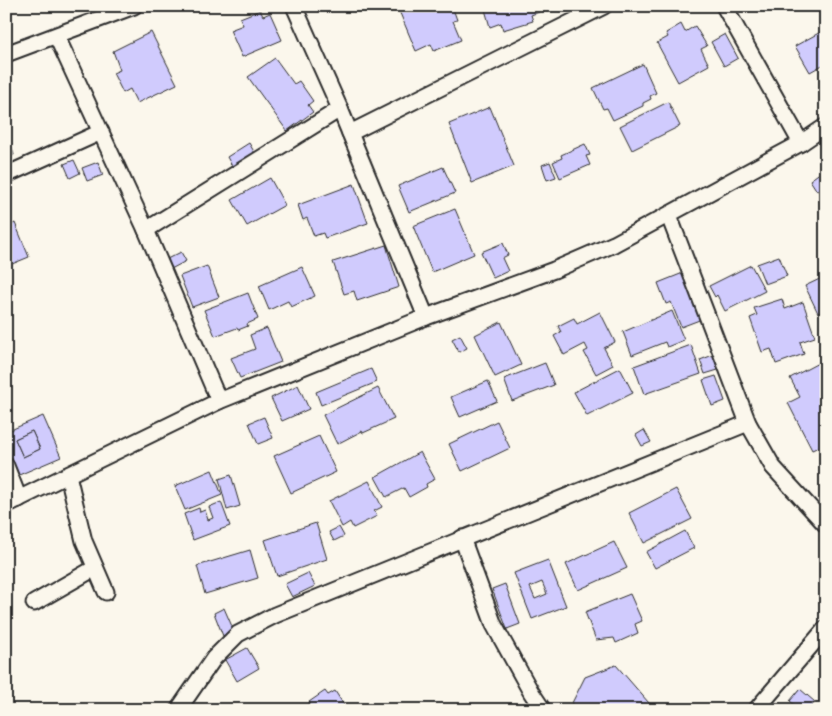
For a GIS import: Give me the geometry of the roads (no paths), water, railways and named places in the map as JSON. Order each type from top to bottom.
[{"type":"street","points":[[6,54],[57,37],[134,6]]},
{"type":"street","points":[[294,6],[340,109],[426,318]]},
{"type":"street","points":[[350,133],[604,6]]},
{"type":"street","points":[[724,6],[801,144]]},
{"type":"street","points":[[57,37],[146,230],[219,401]]},
{"type":"street","points":[[146,230],[340,109]]},
{"type":"street","points":[[6,466],[12,502],[219,401],[426,318],[554,270],[614,244],[801,144],[826,126]]},
{"type":"street","points":[[6,175],[101,132]]},
{"type":"street","points":[[669,216],[748,423],[773,467],[826,525]]},
{"type":"street","points":[[178,710],[214,658],[238,634],[275,615],[748,423]]},
{"type":"street","points":[[68,475],[79,524],[106,592]]},
{"type":"street","points":[[462,538],[494,625],[543,710]]},
{"type":"street","points":[[34,603],[95,568]]},
{"type":"street","points":[[756,710],[826,628]]}]
